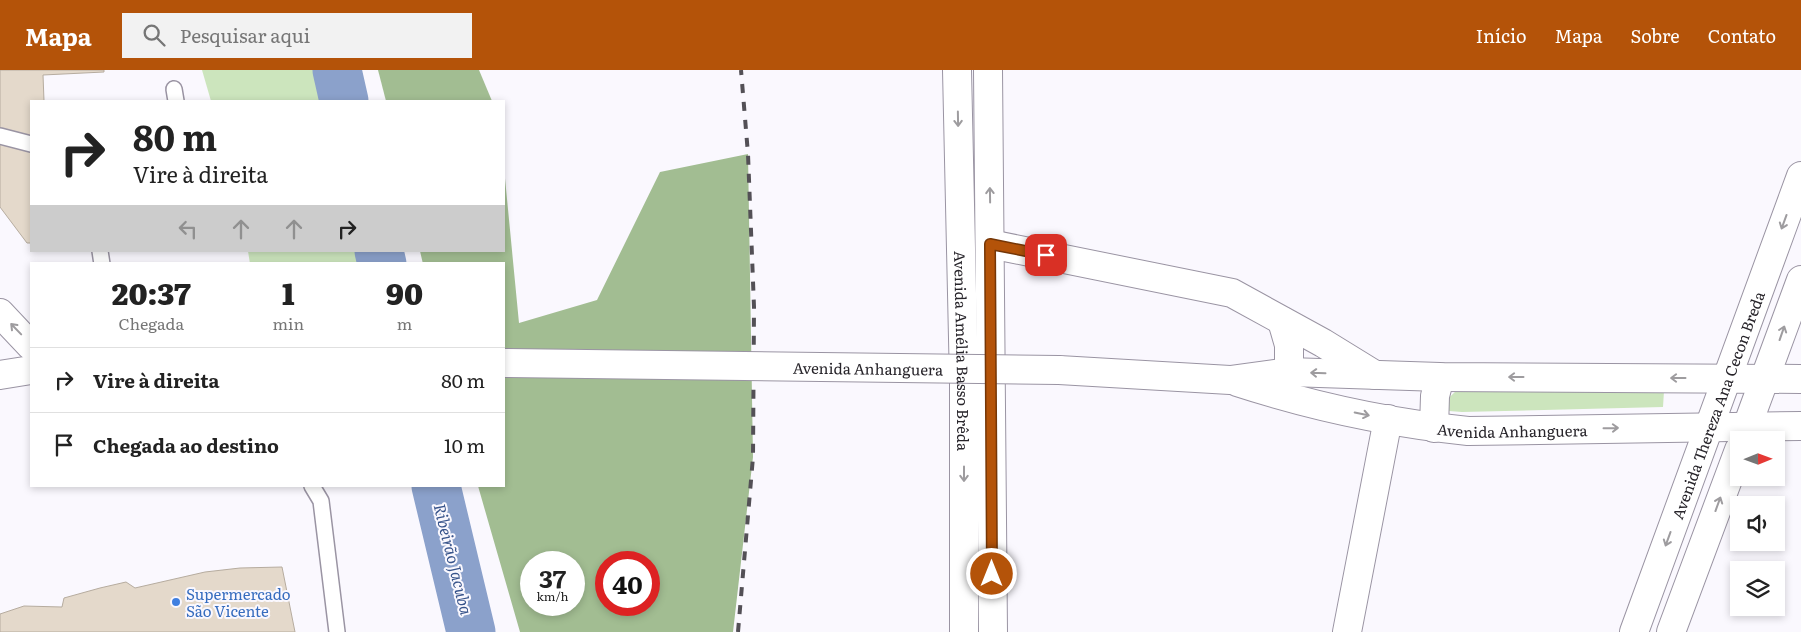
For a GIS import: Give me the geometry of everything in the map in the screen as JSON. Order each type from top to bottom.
[{"type":"main road","name":"Avenida Amélia Basso Brêda","points":[[958,70],[964,383],[964,632]]},
{"type":"main road","name":"Avenida Amélia Basso Brêda","points":[[988,70],[993,632]]},
{"type":"main road","name":"Avenida Thereza Ana Cecon Breda","points":[[1634,632],[1801,176]]},
{"type":"main road","points":[[990,244],[1232,293],[1375,374]]},
{"type":"main road","points":[[1746,431],[1801,280]]},
{"type":"main road","points":[[0,313],[30,345]]},
{"type":"main road","points":[[1282,320],[1290,345],[1289,372]]},
{"type":"main road","name":"Avenida Anhanguera","points":[[505,363],[1059,370],[1230,380],[1289,372],[1440,377],[1801,379]]},
{"type":"main road","points":[[0,375],[30,370]]},
{"type":"main road","points":[[1434,428],[1435,396],[1440,377]]},
{"type":"main road","name":"Avenida Anhanguera","points":[[1230,380],[1289,399],[1434,428],[1468,431],[1709,426],[1730,433]]},
{"type":"main road","points":[[1347,632],[1388,420]]},
{"type":"main road","name":"Avenida Anhanguera","points":[[1777,431],[1801,426]]},
{"type":"main road","points":[[1671,632],[1730,473]]},
{"type":"lane","points":[[0,136],[30,144]]},
{"type":"lane","points":[[313,487],[320,501],[337,632]]},
{"type":"green space","points":[[202,70],[332,70],[339,100],[211,100]]},
{"type":"green space","points":[[378,70],[479,70],[492,100],[386,100]]},
{"type":"green space","points":[[748,154],[753,457],[733,632],[520,632],[478,487],[505,487],[505,262],[423,262],[420,252],[505,252],[505,178],[519,323],[597,300],[660,172]]},
{"type":"green space","points":[[248,252],[373,252],[376,262],[250,262]]},
{"type":"green space","points":[[1456,391],[1664,391],[1663,407],[1462,412],[1436,410]]},
{"type":"building","points":[[0,70],[104,70],[104,72],[43,75],[44,100],[30,100],[30,243],[27,243],[0,207]]},
{"type":"building","name":"Supermercado São Vicente","points":[[282,567],[295,632],[0,632],[0,614],[24,606],[62,607],[64,598],[126,582],[135,588],[205,572],[240,568]]},
{"type":"waterway","name":"Ribeirão Jacuba","points":[[337,70],[344,100]]},
{"type":"waterway","name":"Ribeirão Jacuba","points":[[379,252],[382,262]]},
{"type":"waterway","name":"Ribeirão Jacuba","points":[[436,487],[471,632]]},
{"type":"railway","points":[[738,632],[753,457],[754,307],[748,154],[741,70]]},
{"type":"place","name":"Supermercado São Vicente","points":[[176,602]]},
{"type":"route","points":[[992,574],[990,244],[1046,255]]}]
